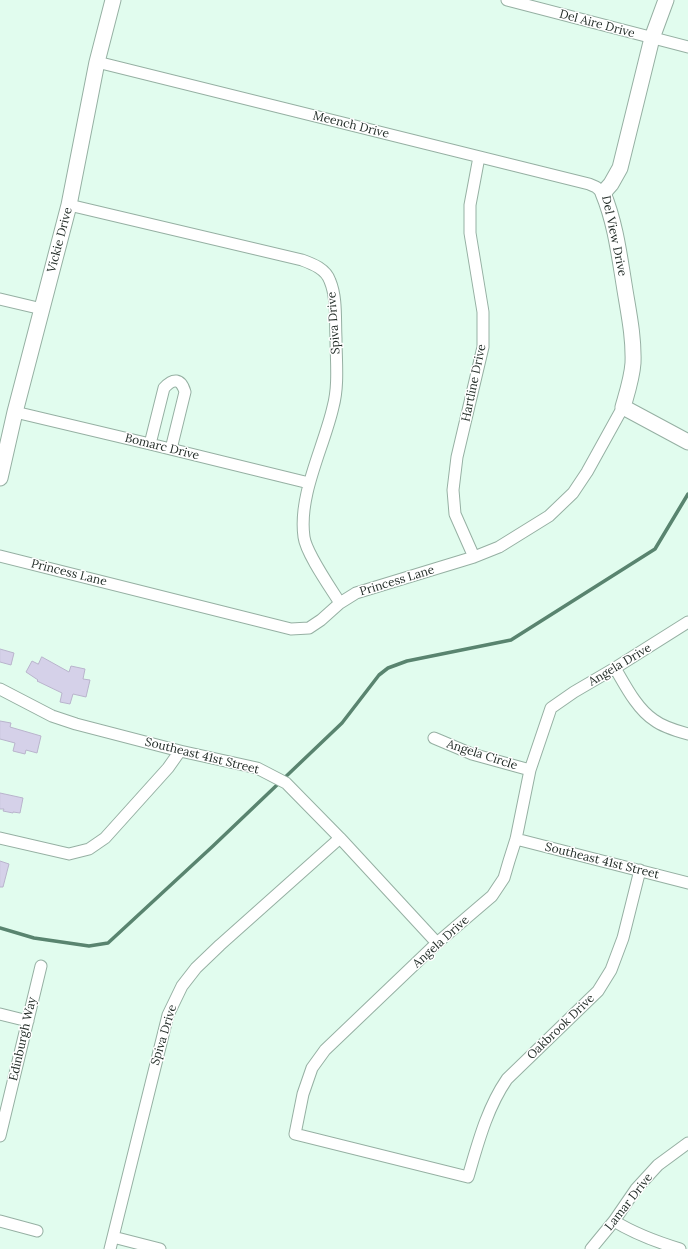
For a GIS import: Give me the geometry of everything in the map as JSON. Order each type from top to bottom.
[{"type":"street","name":"Vickie Drive","points":[[0,478],[15,412],[69,205],[98,62],[113,0]]},
{"type":"street","name":"Del View Drive","points":[[623,407],[629,390],[633,364],[631,331],[617,242],[610,210],[603,193],[611,184],[620,168],[652,38],[666,0]]},
{"type":"street","name":"Del Aire Drive","points":[[512,1],[688,47]]},
{"type":"street","name":"Meench Drive","points":[[98,62],[589,184],[596,187],[603,193]]},
{"type":"street","name":"Hartline Drive","points":[[474,557],[455,514],[453,490],[457,457],[483,347],[483,312],[470,234],[470,205],[479,157]]},
{"type":"street","name":"Spiva Drive","points":[[69,205],[302,260],[319,266],[330,280],[335,303],[336,375],[334,406],[309,483],[303,520],[304,538],[310,554],[340,603]]},
{"type":"street","points":[[0,299],[42,309]]},
{"type":"street","points":[[150,444],[164,388],[168,383],[174,381],[180,382],[186,392],[171,449]]},
{"type":"street","name":"Princess Lane","points":[[0,556],[291,629],[309,628],[321,620],[340,603],[356,593],[474,557],[499,547],[549,516],[573,493],[587,472],[623,407]]},
{"type":"street","points":[[623,407],[688,442]]},
{"type":"street","name":"Bomarc Drive","points":[[15,412],[309,483]]},
{"type":"street","name":"Angela Drive","points":[[468,1177],[295,1134],[303,1094],[312,1068],[325,1050],[437,943],[492,896],[504,878],[516,839],[530,770],[551,708],[574,692],[688,622]]},
{"type":"street","points":[[615,668],[632,696],[653,720],[664,726],[688,734]]},
{"type":"street","name":"Southeast 41st Street","points":[[0,689],[52,716],[76,724],[180,751],[257,768],[286,783],[340,838],[437,943]]},
{"type":"street","name":"Angela Circle","points":[[434,738],[472,754],[530,770]]},
{"type":"street","points":[[0,838],[69,854],[89,849],[105,838],[168,768],[180,751]]},
{"type":"street","name":"Spiva Drive","points":[[110,1249],[168,1015],[182,986],[196,968],[220,945],[340,838]]},
{"type":"street","name":"Southeast 41st Street","points":[[516,839],[688,882]]},
{"type":"street","name":"Oakbrook Drive","points":[[468,1177],[479,1139],[496,1094],[507,1079],[598,991],[611,970],[623,938],[640,870]]},
{"type":"street","name":"Edinburgh Way","points":[[0,1136],[41,966]]},
{"type":"street","points":[[0,1014],[28,1021]]},
{"type":"street","name":"Lamar Drive","points":[[591,1249],[614,1221],[636,1189],[658,1165],[688,1143]]},
{"type":"street","points":[[0,1221],[37,1231]]},
{"type":"street","points":[[614,1221],[628,1230],[660,1243],[680,1249]]},
{"type":"street","points":[[113,1237],[160,1249]]},
{"type":"building","points":[[0,649],[14,653],[11,665],[0,662]]},
{"type":"building","points":[[42,657],[69,672],[71,666],[85,669],[83,679],[90,680],[86,697],[73,694],[70,704],[60,702],[62,693],[37,681],[38,680],[26,672],[32,661],[38,664]]},
{"type":"building","points":[[0,721],[11,723],[10,727],[41,736],[37,753],[26,750],[25,754],[13,751],[15,743],[0,739]]},
{"type":"building","points":[[0,793],[23,798],[20,813],[3,811],[4,809],[0,809]]},
{"type":"building","points":[[0,861],[9,864],[3,887],[0,887]]},
{"type":"waterway","points":[[0,928],[34,938],[89,946],[108,943],[213,846],[342,723],[379,675],[388,668],[407,661],[511,640],[655,549],[688,494]]}]
